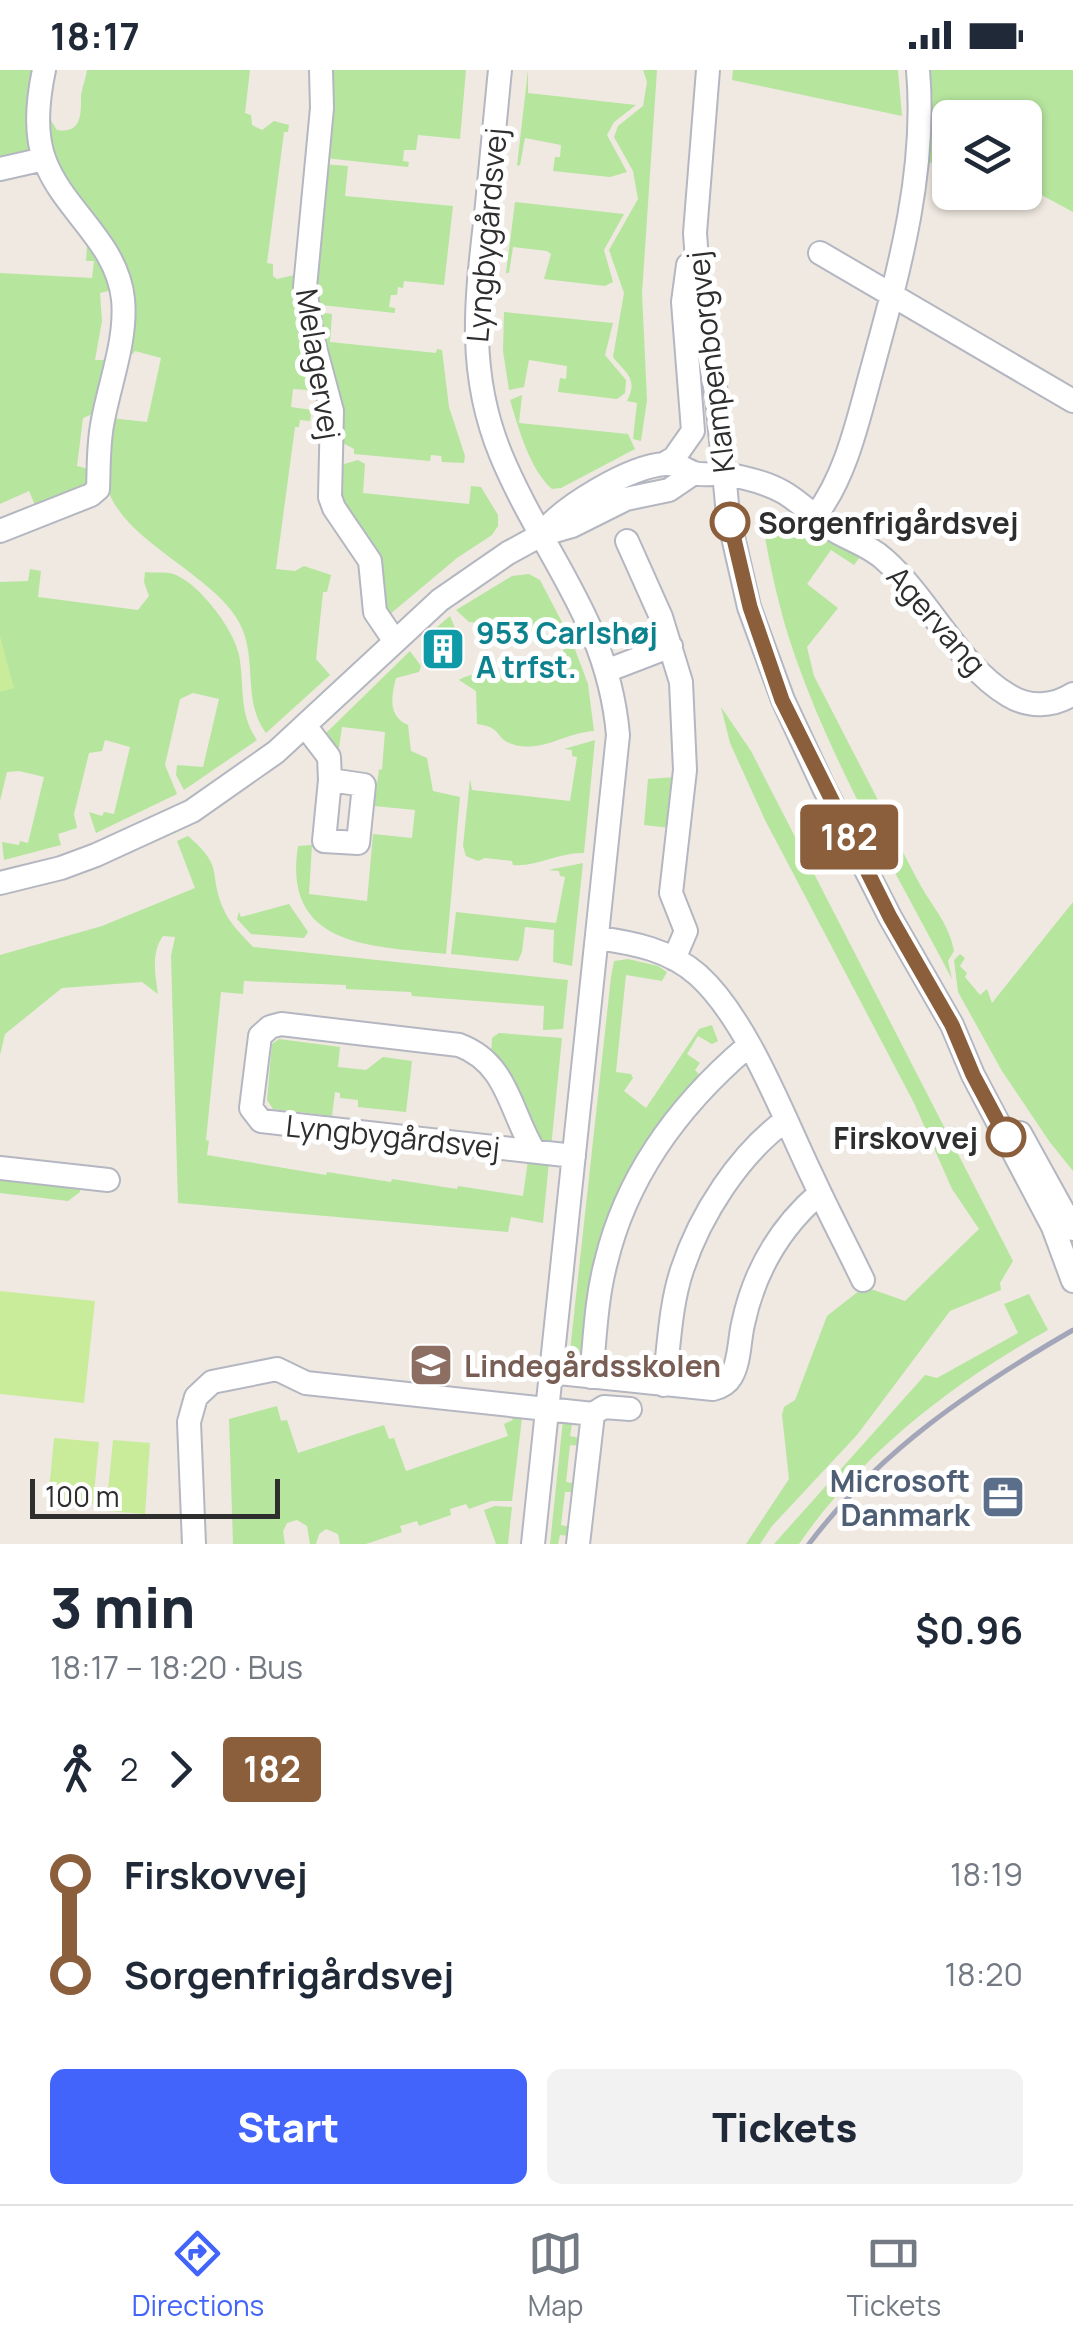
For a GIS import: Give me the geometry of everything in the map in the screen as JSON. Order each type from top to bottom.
[{"type":"street","points":[[0,530],[98,489],[102,425],[123,321],[123,298],[109,255],[53,178],[44,159],[38,110],[44,70]]},
{"type":"street","name":"Melagervej","points":[[321,70],[322,108],[305,288],[312,336],[332,412],[330,498],[370,562],[375,612],[394,640]]},
{"type":"street","name":"Lyngbygårdsvej","points":[[500,70],[474,340],[481,388],[501,455],[596,637],[618,735],[533,1544]]},
{"type":"street","name":"Klampenborgvej","points":[[708,70],[695,233],[700,304],[717,398],[728,515],[750,607],[782,700],[890,917],[952,1025],[972,1047],[1067,1231],[1073,1281]]},
{"type":"street","points":[[816,515],[832,494],[892,294],[917,177],[918,70]]},
{"type":"street","points":[[0,168],[44,159]]},
{"type":"street","points":[[541,535],[552,520],[577,502],[674,458],[694,432],[683,302],[695,233]]},
{"type":"street","points":[[820,254],[1073,401]]},
{"type":"street","points":[[0,883],[62,868],[149,834],[221,792],[306,728],[440,600],[508,553],[638,495],[669,490],[694,473],[664,464]]},
{"type":"street","name":"Agervang","points":[[694,473],[724,474],[781,491],[831,529],[863,544],[884,559],[964,653],[1010,696],[1044,705],[1062,702],[1073,694]]},
{"type":"street","points":[[628,541],[662,617],[681,682],[685,770],[671,894],[686,930],[674,959]]},
{"type":"street","points":[[606,671],[670,646]]},
{"type":"street","points":[[306,728],[329,757],[330,780]]},
{"type":"street","points":[[598,938],[639,944],[674,959],[698,974],[716,994],[748,1046],[863,1280]]},
{"type":"street","name":"Lyngbygårdsvej","points":[[534,1151],[500,1078],[473,1050],[459,1045],[281,1024],[260,1036],[252,1108],[261,1122],[574,1156]]},
{"type":"street","points":[[591,1377],[606,1259],[636,1180],[680,1113],[719,1070],[748,1046]]},
{"type":"street","points":[[664,1384],[682,1270],[706,1216],[720,1192],[770,1132],[786,1120]]},
{"type":"street","points":[[0,1168],[108,1180]]},
{"type":"street","points":[[549,1372],[713,1389],[728,1382],[736,1366],[752,1291],[769,1252],[793,1218],[820,1193]]},
{"type":"street","points":[[194,1544],[189,1422],[196,1398],[212,1382],[277,1369],[306,1383],[592,1414],[604,1407],[630,1409]]},
{"type":"street","points":[[578,1544],[592,1414]]},
{"type":"green space","points":[[0,70],[36,70],[31,151],[0,161]]},
{"type":"green space","points":[[87,70],[250,70],[245,113],[251,115],[252,125],[262,130],[274,121],[289,125],[288,132],[284,132],[267,263],[273,264],[273,276],[277,279],[299,274],[320,391],[293,389],[291,407],[312,410],[310,421],[300,420],[299,427],[295,427],[276,569],[295,571],[304,566],[331,575],[327,592],[323,592],[316,659],[330,675],[266,733],[254,708],[248,652],[240,624],[209,588],[126,519],[112,500],[106,479],[111,418],[147,422],[161,358],[135,351],[126,353],[133,320],[59,168],[50,141],[48,116],[57,130],[76,126]]},
{"type":"green space","points":[[328,70],[466,70],[460,139],[418,135],[416,150],[404,150],[403,161],[409,162],[408,167],[325,158]]},
{"type":"green space","points":[[528,70],[528,93],[636,105],[614,122],[607,135],[627,172],[610,177],[553,171],[561,145],[525,138],[517,166]]},
{"type":"green space","points":[[643,70],[657,70],[642,293],[647,400],[641,441],[633,439],[637,403],[627,401],[631,381],[613,357],[624,293],[609,250],[638,199],[633,171],[614,137],[618,126],[643,106],[647,82]]},
{"type":"green space","points":[[733,70],[898,70],[902,116],[732,80]]},
{"type":"green space","points":[[927,70],[1073,70],[1073,212],[1042,195],[1042,100],[932,100],[932,163],[926,162]]},
{"type":"green space","points":[[323,164],[348,166],[345,196],[453,206],[444,285],[404,281],[397,295],[391,295],[389,307],[395,308],[395,313],[312,304]]},
{"type":"green space","points":[[515,202],[624,214],[604,250],[613,282],[605,286],[544,279],[551,254],[513,247],[506,273]]},
{"type":"green space","points":[[90,244],[112,290],[100,293],[102,321],[95,360],[107,360],[95,413],[83,418],[77,466],[89,469],[88,481],[79,489],[35,505],[29,491],[0,504],[0,273],[92,278],[94,261],[86,261]]},
{"type":"green space","points":[[314,312],[332,314],[330,342],[436,353],[437,349],[442,350],[449,407],[464,463],[442,462],[441,456],[431,455],[430,461],[354,454],[354,449],[343,443]]},
{"type":"green space","points":[[504,312],[613,323],[605,355],[626,380],[625,393],[617,399],[558,392],[560,378],[566,379],[567,366],[529,360],[524,387],[509,390],[503,351]]},
{"type":"green space","points":[[522,395],[519,423],[628,434],[635,449],[561,488],[552,489],[531,460],[517,423],[510,400]]},
{"type":"green space","points":[[358,460],[365,464],[363,493],[469,504],[471,486],[481,487],[498,515],[498,526],[492,535],[457,558],[389,615],[381,608],[342,511],[339,471],[344,464]]},
{"type":"green space","points":[[761,515],[790,516],[809,531],[860,557],[854,565],[831,550],[807,584],[838,608],[807,647],[814,676],[880,804],[890,811],[883,821],[949,935],[954,951],[948,961],[952,979],[868,820],[811,698],[784,622]]},
{"type":"green space","points":[[30,569],[41,571],[38,597],[138,610],[149,596],[145,572],[169,573],[190,584],[212,606],[236,644],[245,709],[257,740],[184,790],[176,775],[177,765],[203,767],[219,699],[193,693],[180,699],[165,765],[177,794],[96,833],[89,812],[114,814],[130,747],[105,740],[102,751],[89,753],[74,814],[77,828],[58,834],[61,845],[4,860],[2,842],[28,843],[44,777],[7,772],[0,801],[0,582],[28,581]]},
{"type":"green space","points":[[529,574],[540,580],[563,624],[543,629],[469,622],[456,610],[512,576]]},
{"type":"green space","points":[[450,616],[455,628],[449,630],[447,642],[439,641],[436,656],[422,640]]},
{"type":"green space","points":[[0,636],[14,688],[0,692]]},
{"type":"green space","points":[[570,636],[588,684],[594,731],[543,745],[522,746],[477,724],[476,691],[459,680],[490,674],[552,681],[562,660],[565,637]]},
{"type":"green space","points":[[410,651],[421,666],[419,672],[396,678],[394,711],[408,725],[411,751],[427,758],[433,791],[460,797],[446,954],[389,948],[338,935],[318,923],[304,905],[297,880],[298,846],[312,845],[309,894],[367,901],[373,834],[412,838],[415,810],[374,806],[385,732],[342,727],[339,748],[333,750],[322,737]]},
{"type":"green space","points":[[721,707],[751,751],[1013,1261],[1000,1283],[1001,1290],[950,1311],[857,1435],[772,1526],[760,1544],[746,1544],[789,1479],[784,1407],[795,1400],[827,1316],[860,1290],[862,1293],[871,1289],[905,1301],[979,1229],[952,1189],[914,1103],[765,820],[730,743]]},
{"type":"green space","points":[[595,740],[584,853],[522,865],[485,858],[478,861],[466,856],[463,846],[470,779],[472,790],[570,801],[577,757],[572,756],[572,750],[564,749]]},
{"type":"green space","points":[[676,777],[671,828],[644,825],[648,779]]},
{"type":"green space","points":[[188,836],[207,856],[226,913],[253,947],[568,980],[563,1029],[543,1030],[544,1006],[346,989],[346,985],[244,981],[243,994],[221,992],[207,1155],[326,1175],[327,1172],[523,1196],[528,1160],[549,1162],[543,1223],[511,1217],[508,1232],[178,1203],[171,956],[175,937],[163,936],[157,949],[158,994],[142,982],[62,988],[5,1034],[0,1055],[0,955],[102,926],[195,888],[177,841]]},
{"type":"green space","points":[[583,863],[572,966],[553,962],[554,930],[525,927],[518,961],[451,954],[456,912],[556,923],[565,877],[559,871],[548,870]]},
{"type":"green space","points":[[1073,902],[1073,1171],[1002,1071],[958,992],[954,960],[960,954],[965,958],[960,966],[967,973],[965,977],[980,995],[987,989],[992,1003]]},
{"type":"green space","points":[[289,904],[308,932],[304,938],[251,934],[237,919],[239,912],[241,917]]},
{"type":"green space","points":[[628,959],[667,972],[662,981],[626,975],[616,1072],[631,1074],[633,1078],[624,1091],[646,1108],[699,1029],[712,1025],[718,1041],[712,1044],[698,1036],[687,1054],[700,1063],[695,1070],[704,1079],[627,1187],[588,1362],[568,1369],[611,977],[614,961]]},
{"type":"green space","points":[[499,1033],[562,1038],[551,1148],[541,1143],[491,1056],[492,1038]]},
{"type":"green space","points":[[279,1039],[340,1047],[338,1067],[366,1070],[383,1057],[412,1061],[406,1112],[358,1107],[358,1100],[340,1098],[340,1093],[335,1092],[332,1116],[273,1109],[267,1100],[272,1044]]},
{"type":"green space","points":[[0,1175],[80,1185],[80,1192],[68,1201],[0,1193]]},
{"type":"green space","points":[[0,1291],[95,1301],[84,1403],[0,1394]]},
{"type":"green space","points":[[1029,1294],[1048,1330],[977,1373],[911,1423],[851,1480],[799,1544],[774,1544],[925,1375],[937,1378],[1018,1333],[1004,1304]]},
{"type":"green space","points":[[277,1406],[281,1421],[287,1420],[298,1453],[384,1425],[389,1439],[394,1438],[406,1471],[508,1436],[504,1424],[513,1420],[507,1412],[523,1410],[512,1501],[491,1501],[469,1509],[466,1504],[450,1509],[451,1515],[419,1526],[417,1521],[400,1526],[402,1532],[366,1544],[340,1544],[338,1534],[326,1529],[319,1534],[316,1544],[310,1544],[307,1526],[297,1520],[287,1523],[283,1531],[285,1544],[233,1544],[229,1419]]},
{"type":"green space","points":[[563,1420],[585,1422],[572,1424],[570,1436],[584,1439],[583,1446],[570,1445],[566,1482],[578,1484],[577,1492],[565,1492],[561,1525],[574,1528],[572,1536],[560,1535],[558,1544],[550,1544]]},
{"type":"green space","points":[[54,1438],[99,1442],[93,1504],[48,1500]]},
{"type":"green space","points":[[113,1440],[150,1443],[145,1514],[106,1511]]},
{"type":"green space","points":[[512,1507],[508,1544],[496,1544],[484,1510]]},
{"type":"railway","points":[[809,1544],[897,1450],[964,1398],[1073,1330]]},
{"type":"bus line","name":"182","points":[[730,522],[750,607],[782,700],[890,917],[952,1025],[1006,1137]]},
{"type":"place","name":"Sorgenfrigårdsvej","points":[[730,522]]},
{"type":"place","name":"953 Carlshøj A trfst.","points":[[443,649]]},
{"type":"place","name":"Firskovvej","points":[[1006,1137]]},
{"type":"place","name":"Lindegårdsskolen","points":[[431,1365]]},
{"type":"place","name":"Microsoft Danmark","points":[[1003,1497]]}]
